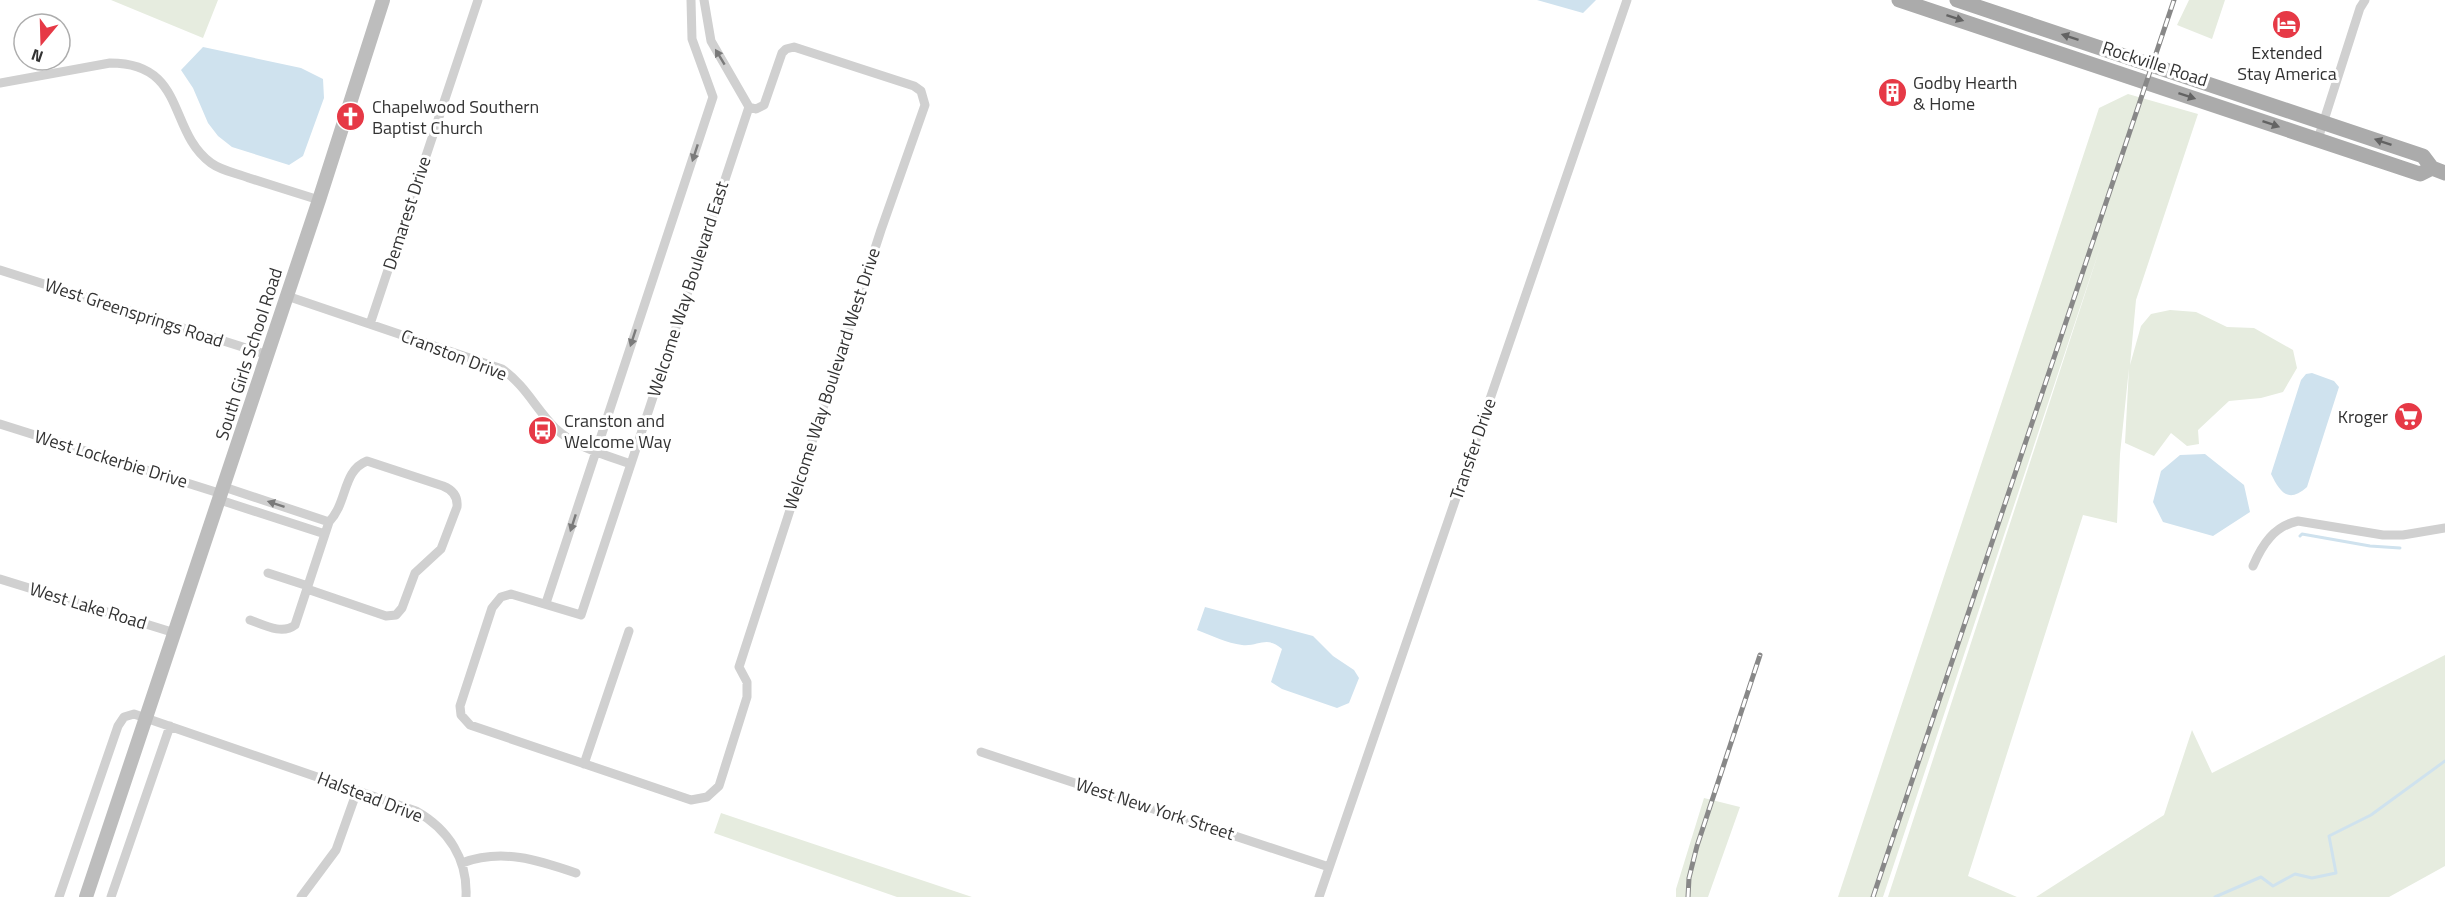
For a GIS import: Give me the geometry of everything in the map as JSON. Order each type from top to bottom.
[{"type":"main road","name":"South Girls School Road","points":[[86,897],[268,355],[382,0]]},
{"type":"main road","name":"Rockville Road","points":[[1899,0],[2420,174],[2439,171]]},
{"type":"main road","name":"Rockville Road","points":[[1957,0],[2423,156],[2439,171]]},
{"type":"street","name":"Demarest Drive","points":[[370,324],[478,0]]},
{"type":"street","points":[[629,631],[585,764],[470,725],[461,715],[460,704],[492,608],[498,600],[509,594],[546,603],[713,97],[692,39],[691,0]]},
{"type":"street","points":[[704,0],[711,41],[749,107]]},
{"type":"street","name":"Transfer Drive","points":[[1319,897],[1627,0]]},
{"type":"street","points":[[2318,140],[2364,0]]},
{"type":"street","name":"Welcome Way Boulevard West Drive","points":[[585,764],[691,800],[707,797],[719,783],[746,700],[747,682],[739,667],[881,230],[925,105],[921,91],[914,86],[797,47],[788,48],[781,56],[764,105],[756,109],[749,107]]},
{"type":"street","points":[[0,83],[110,63],[123,63],[140,68],[155,77],[167,90],[194,144],[208,161],[228,171],[319,200]]},
{"type":"street","name":"Welcome Way Boulevard East","points":[[546,603],[581,615],[749,107]]},
{"type":"street","name":"West Greensprings Road","points":[[0,270],[268,355]]},
{"type":"street","name":"Cranston Drive","points":[[287,296],[502,369],[515,378],[556,429],[596,452],[631,464]]},
{"type":"street","name":"West Lockerbie Drive","points":[[0,424],[222,494]]},
{"type":"street","points":[[250,620],[280,630],[289,629],[294,625],[307,588],[329,522],[338,512],[352,472],[360,464],[367,462],[443,486],[453,492],[458,501],[441,549],[415,573],[402,608],[396,615],[386,616],[307,588],[268,573]]},
{"type":"street","points":[[222,494],[329,522]]},
{"type":"street","points":[[222,494],[325,534]]},
{"type":"street","points":[[2253,566],[2264,545],[2277,530],[2286,524],[2298,521],[2384,535],[2416,534],[2445,528]]},
{"type":"street","name":"West Lake Road","points":[[0,579],[176,633]]},
{"type":"street","points":[[59,897],[119,723],[126,716],[134,714],[147,718]]},
{"type":"street","name":"Halstead Drive","points":[[147,718],[416,811],[450,839],[462,863]]},
{"type":"street","points":[[111,897],[170,726]]},
{"type":"street","name":"West New York Street","points":[[981,752],[1329,867]]},
{"type":"street","points":[[301,897],[336,850],[357,791]]},
{"type":"street","points":[[466,897],[462,863],[487,857],[514,856],[544,862],[576,873]]},
{"type":"shaded area","points":[[111,0],[218,0],[203,38]]},
{"type":"shaded area","points":[[2189,0],[2225,0],[2212,39],[2177,25]]},
{"type":"shaded area","points":[[2128,94],[2198,114],[2136,300],[2130,365],[2141,326],[2151,314],[2170,310],[2196,312],[2227,327],[2254,328],[2293,350],[2297,368],[2283,392],[2261,398],[2229,401],[2198,430],[2199,444],[2187,446],[2171,433],[2154,456],[2125,443],[2129,368],[2120,454],[2117,523],[2083,515],[1968,876],[2017,897],[1888,897],[2101,245],[1883,897],[1838,897],[2099,108]]},
{"type":"shaded area","points":[[2445,655],[2445,866],[2389,897],[2036,897],[2164,815],[2192,730],[2212,773]]},
{"type":"shaded area","points":[[1704,798],[1740,807],[1708,897],[1676,897],[1676,889]]},
{"type":"shaded area","points":[[721,813],[972,897],[897,897],[714,833]]},
{"type":"water","points":[[1537,0],[1596,0],[1583,13]]},
{"type":"water","points":[[203,47],[301,68],[323,79],[324,98],[303,156],[289,165],[232,147],[218,136],[208,123],[193,88],[181,70]]},
{"type":"water","points":[[2312,373],[2334,381],[2339,387],[2307,487],[2295,495],[2285,494],[2271,474],[2301,380],[2306,374]]},
{"type":"water","points":[[2205,454],[2244,485],[2250,512],[2213,536],[2163,522],[2153,502],[2161,471],[2180,455]]},
{"type":"water","points":[[1205,607],[1313,636],[1333,656],[1354,670],[1359,678],[1349,703],[1337,708],[1282,689],[1271,682],[1282,649],[1267,642],[1236,644],[1197,630]]},
{"type":"waterway","points":[[2300,536],[2302,534],[2370,546],[2400,548]]},
{"type":"waterway","points":[[2215,897],[2261,877],[2273,886],[2295,874],[2312,878],[2336,873],[2329,836],[2371,815],[2445,761]]},
{"type":"railway","points":[[1873,897],[2174,0]]},
{"type":"railway","points":[[1688,897],[1689,878],[1697,846],[1760,655]]},
{"type":"place","name":"Extended Stay America","points":[[2287,24]]},
{"type":"place","name":"Godby Hearth & Home","points":[[1892,93]]},
{"type":"place","name":"Chapelwood Southern Baptist Church","points":[[351,117]]},
{"type":"place","name":"Kroger","points":[[2409,417]]},
{"type":"place","name":"Cranston and Welcome Way","points":[[543,431]]}]
